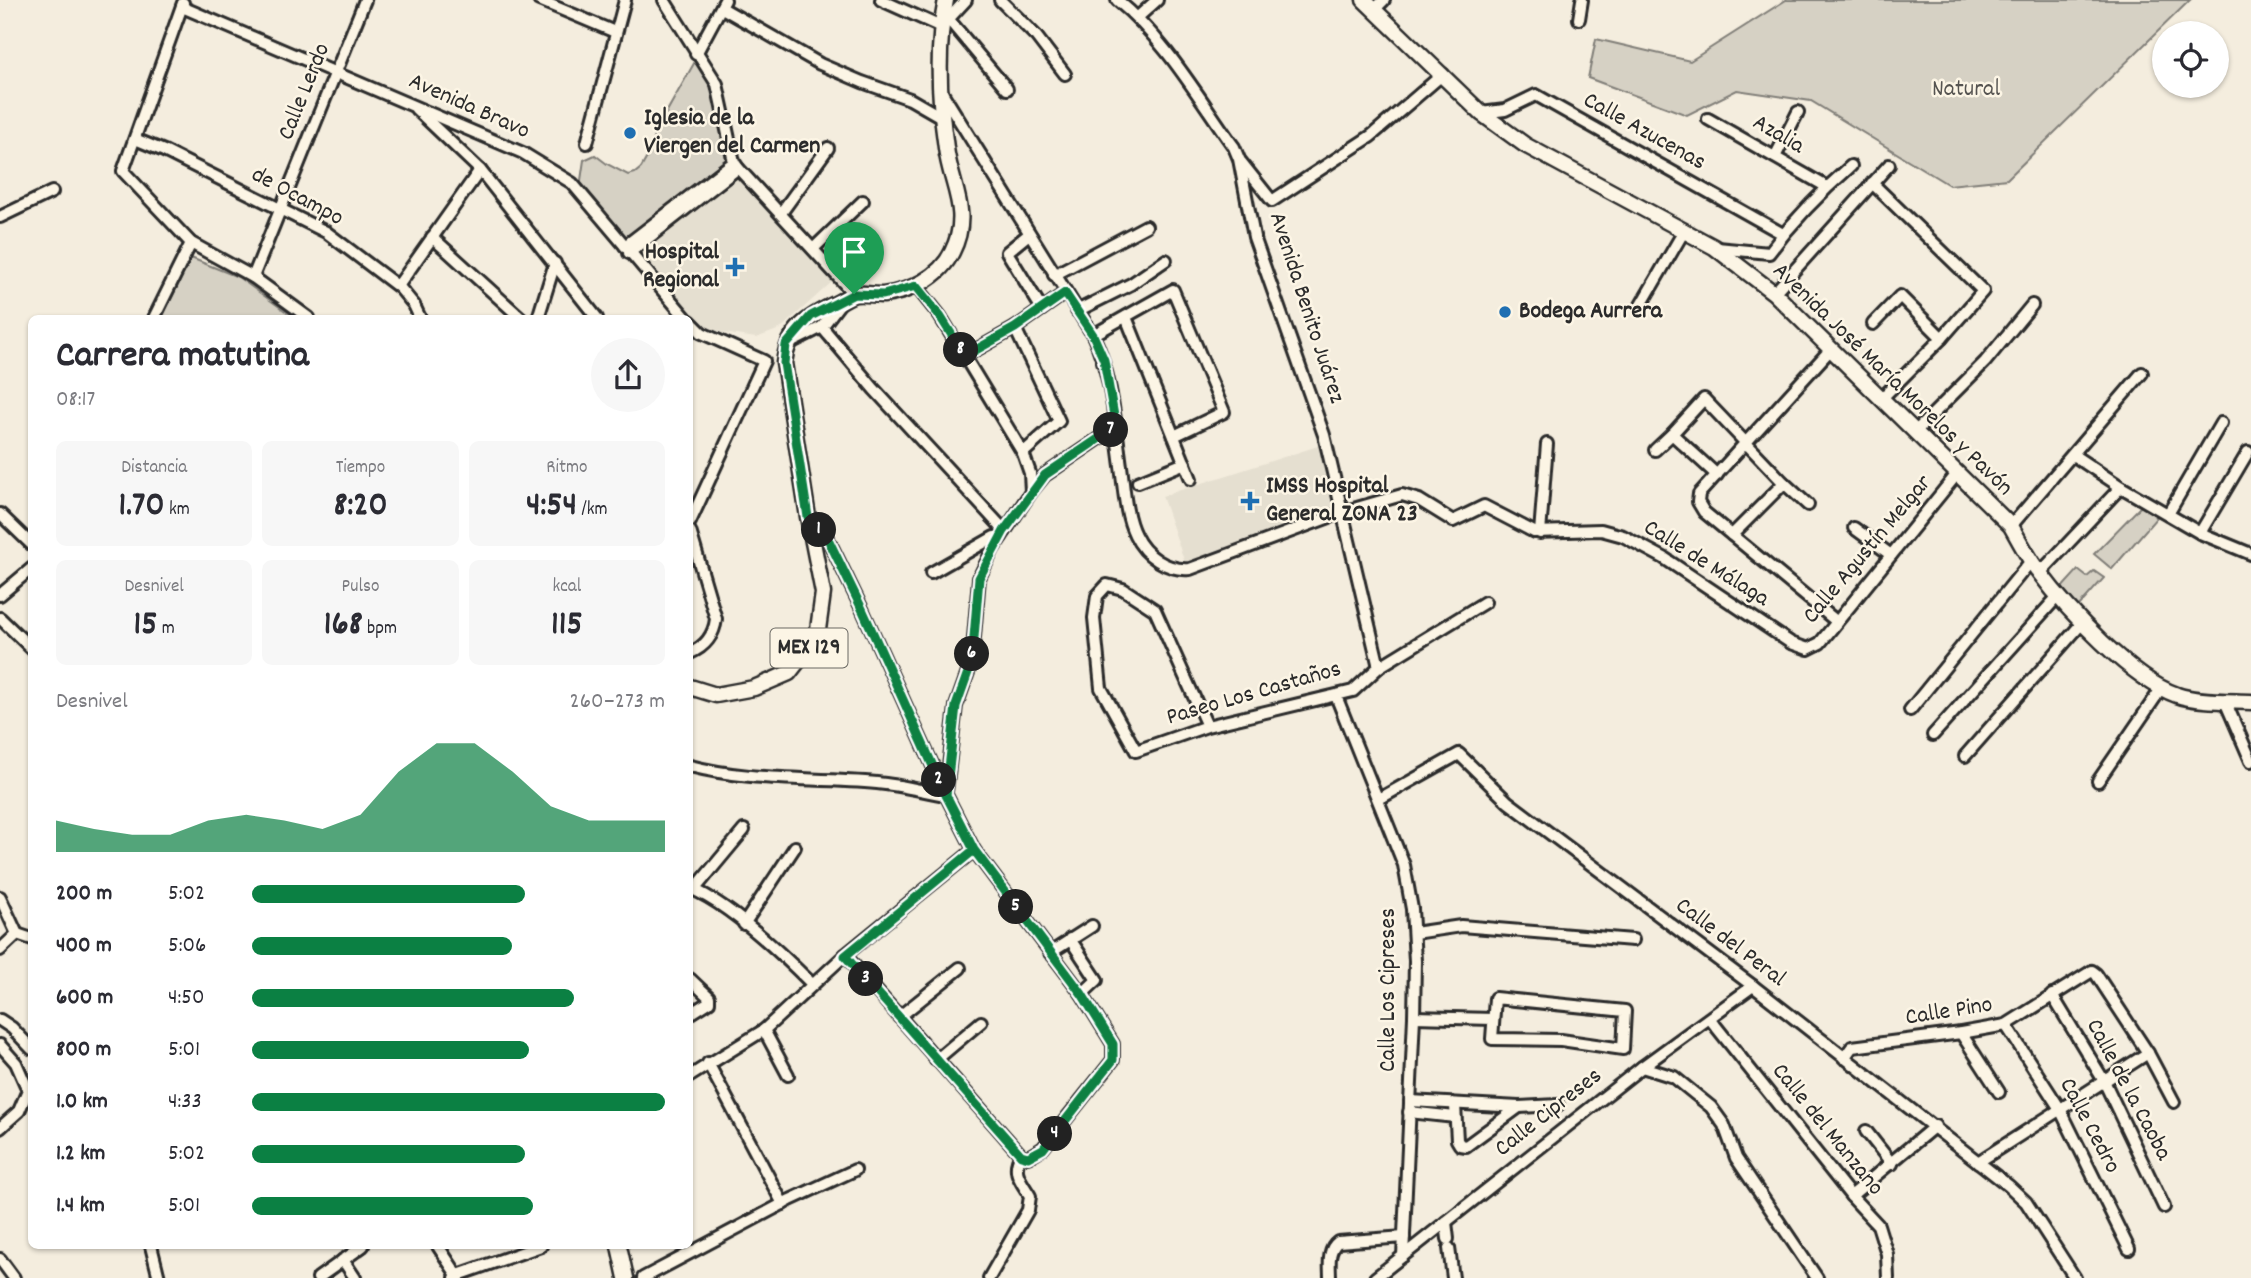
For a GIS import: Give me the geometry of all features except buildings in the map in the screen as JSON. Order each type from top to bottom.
[{"type":"main road","name":"Avenida José María Morelos y Pavón","points":[[1374,3],[1481,113],[1525,145],[1714,247],[1774,293],[2011,526],[2036,567],[2059,595],[2138,675],[2179,697],[2251,702]]},
{"type":"main road","points":[[786,345],[811,316],[848,297],[883,295],[916,286],[938,270],[952,252],[962,217],[946,152],[941,91],[944,15]]},
{"type":"main road","name":"MEX 129","points":[[693,686],[716,695],[754,688],[789,673],[817,637],[823,593],[784,363],[786,345]]},
{"type":"main road","points":[[620,1249],[626,1278]]},
{"type":"street","name":"Calle Lerdo","points":[[253,277],[365,0]]},
{"type":"street","points":[[539,0],[615,32]]},
{"type":"street","points":[[587,144],[625,0]]},
{"type":"street","points":[[664,0],[717,84],[736,165],[813,249],[848,297],[822,327],[786,345]]},
{"type":"street","points":[[881,0],[944,15],[1007,89]]},
{"type":"street","points":[[944,15],[965,0]]},
{"type":"street","points":[[1000,0],[1036,36],[1065,74]]},
{"type":"street","name":"Avenida Benito Juárez","points":[[1117,0],[1138,17],[1234,147],[1239,159],[1254,237],[1324,435],[1379,667]]},
{"type":"street","points":[[1138,17],[1157,0]]},
{"type":"street","points":[[1579,19],[1582,0]]},
{"type":"street","name":"Avenida Bravo","points":[[183,3],[523,153],[572,183],[684,315]]},
{"type":"street","points":[[183,3],[123,171],[191,243],[253,277],[305,315]]},
{"type":"street","points":[[696,54],[724,4],[790,49],[862,82],[910,99],[943,118]]},
{"type":"street","points":[[1239,159],[1272,201],[1371,136],[1443,74]]},
{"type":"street","points":[[941,91],[1093,335],[1104,360],[1125,494],[1134,533],[1143,549],[1166,567],[1190,569],[1343,512]]},
{"type":"street","name":"Calle Azucenas","points":[[1481,113],[1505,110],[1536,96],[1783,234]]},
{"type":"street","points":[[409,103],[481,172],[595,315]]},
{"type":"street","points":[[1775,158],[1798,112]]},
{"type":"street","name":"Azalia","points":[[1708,118],[1827,187]]},
{"type":"street","name":"de Ocampo","points":[[135,139],[326,232],[399,287],[419,315]]},
{"type":"street","points":[[781,213],[828,148]]},
{"type":"street","points":[[627,250],[736,165]]},
{"type":"street","points":[[1774,293],[1889,165]]},
{"type":"street","points":[[1714,247],[1769,253],[1827,187],[1852,166]]},
{"type":"street","points":[[399,287],[481,172]]},
{"type":"street","points":[[1872,183],[1983,291],[1942,338],[1881,399]]},
{"type":"street","points":[[0,217],[52,192]]},
{"type":"street","points":[[813,249],[863,201]]},
{"type":"street","points":[[1054,275],[1146,226]]},
{"type":"street","points":[[1641,305],[1684,231]]},
{"type":"street","points":[[1029,234],[1007,252],[1042,309]]},
{"type":"street","points":[[432,241],[513,315]]},
{"type":"street","points":[[432,241],[518,315]]},
{"type":"street","points":[[155,315],[191,243]]},
{"type":"street","points":[[1077,311],[1131,284],[1166,260]]},
{"type":"street","points":[[539,315],[555,263]]},
{"type":"street","points":[[916,286],[940,316],[1023,453],[1030,473],[1031,492]]},
{"type":"street","points":[[1093,335],[1173,290],[1224,412],[1174,436]]},
{"type":"street","points":[[965,356],[1015,328],[1065,293]]},
{"type":"street","points":[[1873,324],[1900,296],[1942,338]]},
{"type":"street","points":[[1915,432],[1985,362],[2032,305]]},
{"type":"street","points":[[1126,317],[1191,479]]},
{"type":"street","name":"Avenida Bravo","points":[[693,325],[702,333],[764,360],[693,515]]},
{"type":"street","points":[[822,327],[1003,534]]},
{"type":"street","points":[[1015,328],[1059,421],[1023,453]]},
{"type":"street","points":[[1831,349],[1699,494],[1698,502],[1704,512],[1836,621]]},
{"type":"street","points":[[2011,526],[2142,373]]},
{"type":"street","points":[[1654,450],[1704,399],[1808,505]]},
{"type":"street","points":[[2168,514],[2221,423]]},
{"type":"street","points":[[946,795],[956,706],[972,661],[979,578],[1003,534],[1045,475],[1116,427]]},
{"type":"street","points":[[1672,434],[1717,475]]},
{"type":"street","points":[[1540,533],[1547,444]]},
{"type":"street","points":[[2200,533],[2248,452]]},
{"type":"street","points":[[2073,455],[2121,487],[2200,533],[2251,554]]},
{"type":"street","points":[[1138,482],[1185,463]]},
{"type":"street","name":"Calle Agustín Melgar","points":[[1808,649],[1820,643],[1957,474]]},
{"type":"street","points":[[1732,536],[1784,483]]},
{"type":"street","points":[[1910,710],[2036,567],[2121,487]]},
{"type":"street","name":"Calle de Málaga","points":[[1343,512],[1402,495],[1419,500],[1453,520],[1484,506],[1528,530],[1540,533],[1601,530],[1623,536],[1664,558],[1791,643],[1808,649]]},
{"type":"street","points":[[0,514],[28,541]]},
{"type":"street","points":[[808,517],[829,541],[974,850],[1082,994],[1113,1044],[1113,1060],[1043,1149],[1016,1163],[1016,1174],[1030,1196],[1028,1210],[989,1278]]},
{"type":"street","points":[[1854,528],[1891,555]]},
{"type":"street","points":[[931,573],[1003,534]]},
{"type":"street","points":[[693,541],[716,619],[709,637],[702,647],[693,652]]},
{"type":"street","points":[[0,595],[28,571]]},
{"type":"street","name":"Paseo Los Castaños","points":[[1207,726],[1155,610],[1123,590],[1107,585],[1097,596],[1094,618],[1101,688],[1136,751],[1207,726],[1353,691],[1379,667],[1485,602]]},
{"type":"street","points":[[1934,735],[2059,595]]},
{"type":"street","points":[[0,618],[28,645]]},
{"type":"street","points":[[1965,756],[2083,622]]},
{"type":"street","points":[[2098,781],[2161,689]]},
{"type":"street","name":"Calle Los Cipreses","points":[[1336,696],[1404,865],[1414,933],[1414,1017],[1403,1256]]},
{"type":"street","points":[[2225,701],[2251,761]]},
{"type":"street","name":"Calle del Peral","points":[[1379,799],[1459,754],[1508,802],[1754,986],[1978,1162],[2025,1202],[2075,1278]]},
{"type":"street","points":[[693,767],[745,776],[878,783],[946,795]]},
{"type":"street","points":[[693,888],[744,830]]},
{"type":"street","points":[[744,924],[795,847]]},
{"type":"street","points":[[693,1074],[764,1030],[812,984],[974,850]]},
{"type":"street","points":[[693,890],[744,924],[786,958],[812,984]]},
{"type":"street","points":[[0,897],[17,934],[28,938]]},
{"type":"street","points":[[1050,953],[1092,926]]},
{"type":"street","points":[[1414,933],[1461,926],[1633,940]]},
{"type":"street","points":[[0,950],[17,934]]},
{"type":"street","points":[[1070,939],[1097,980],[1082,994]]},
{"type":"street","points":[[845,956],[1025,1156]]},
{"type":"street","points":[[899,1017],[960,968]]},
{"type":"street","name":"Calle Pino","points":[[1844,1058],[1852,1047],[2006,1025],[2092,971],[2148,1054]]},
{"type":"street","points":[[693,982],[709,997],[709,1002],[693,1012]]},
{"type":"street","name":"Calle Cipreses","points":[[1375,1278],[1642,1067],[1754,986]]},
{"type":"street","name":"Calle de la Caoba","points":[[2052,995],[2104,1081],[2164,1207]]},
{"type":"street","points":[[1495,998],[1625,1011],[1623,1049],[1561,1040],[1492,1039],[1493,1019],[1495,998]]},
{"type":"street","points":[[1414,1017],[1493,1019]]},
{"type":"street","name":"Calle del Manzano","points":[[1710,1019],[1851,1196],[1878,1225],[1887,1254],[1888,1278]]},
{"type":"street","points":[[0,1020],[28,1045]]},
{"type":"street","points":[[936,1060],[981,1023]]},
{"type":"street","name":"Calle Cedro","points":[[2006,1025],[2060,1109],[2129,1250]]},
{"type":"street","points":[[764,1030],[788,1075]]},
{"type":"street","points":[[1961,1033],[1999,1092]]},
{"type":"street","points":[[0,1045],[16,1063],[28,1090],[19,1111],[0,1128]]},
{"type":"street","points":[[1978,1162],[2148,1054],[2174,1102]]},
{"type":"street","points":[[709,1063],[783,1204]]},
{"type":"street","points":[[1642,1067],[1674,1077],[1711,1107],[1724,1125],[1736,1158],[1817,1278]]},
{"type":"street","points":[[1455,1105],[1457,1140],[1460,1145],[1466,1146],[1519,1107]]},
{"type":"street","points":[[1410,1107],[1558,1105]]},
{"type":"street","points":[[1410,1107],[1455,1117]]},
{"type":"street","points":[[1851,1196],[1935,1126]]},
{"type":"street","points":[[1866,1131],[1892,1164]]},
{"type":"street","points":[[643,1278],[783,1204],[855,1170]]},
{"type":"street","points":[[1446,1222],[1453,1278]]},
{"type":"street","points":[[1331,1278],[1330,1255],[1333,1246],[1338,1242],[1404,1237]]},
{"type":"street","points":[[152,1249],[159,1278]]},
{"type":"street","points":[[318,1278],[359,1249]]},
{"type":"street","points":[[440,1249],[457,1277],[533,1249]]},
{"type":"street","points":[[0,1259],[14,1278]]},
{"type":"street","points":[[343,1260],[355,1278]]},
{"type":"shaded area","name":"Hospital Regional","points":[[740,173],[833,281],[780,329],[756,338],[723,333],[704,326],[637,253]]},
{"type":"shaded area","name":"IMSS Hospital General ZONA 23","points":[[1321,445],[1336,507],[1185,563],[1162,496]]},
{"type":"green space","name":"Natural","points":[[1786,0],[2190,0],[2169,21],[2152,21],[2152,37],[2007,179],[1949,185],[1811,101],[1737,90],[1687,115],[1588,78],[1596,39],[1690,61]]},
{"type":"green space","points":[[697,58],[713,84],[726,159],[622,241],[580,187],[584,160],[595,155],[628,175],[641,168],[650,152],[657,129]]},
{"type":"green space","points":[[191,258],[238,277],[291,315],[163,315]]},
{"type":"green space","points":[[2141,506],[2157,517],[2112,569],[2094,554]]},
{"type":"green space","points":[[2078,570],[2087,577],[2094,571],[2104,578],[2078,607],[2059,591]]},
{"type":"place","name":"Iglesia de la Viergen del Carmen","points":[[630,133]]},
{"type":"place","name":"Hospital Regional","points":[[735,267]]},
{"type":"place","name":"Bodega Aurrera","points":[[1505,312]]},
{"type":"place","name":"IMSS Hospital General ZONA 23","points":[[1250,501]]},
{"type":"route","points":[[854,294],[811,316],[786,345],[784,363],[808,517],[829,541],[946,795],[974,850],[845,956],[1021,1155],[1028,1157],[1043,1149],[1113,1060],[1113,1044],[1082,994],[974,850],[946,795],[956,706],[972,661],[979,578],[1004,531],[1045,475],[1116,427],[1104,360],[1093,335],[1065,293],[1015,328],[965,356],[940,316],[916,286],[883,295],[854,294]]}]
